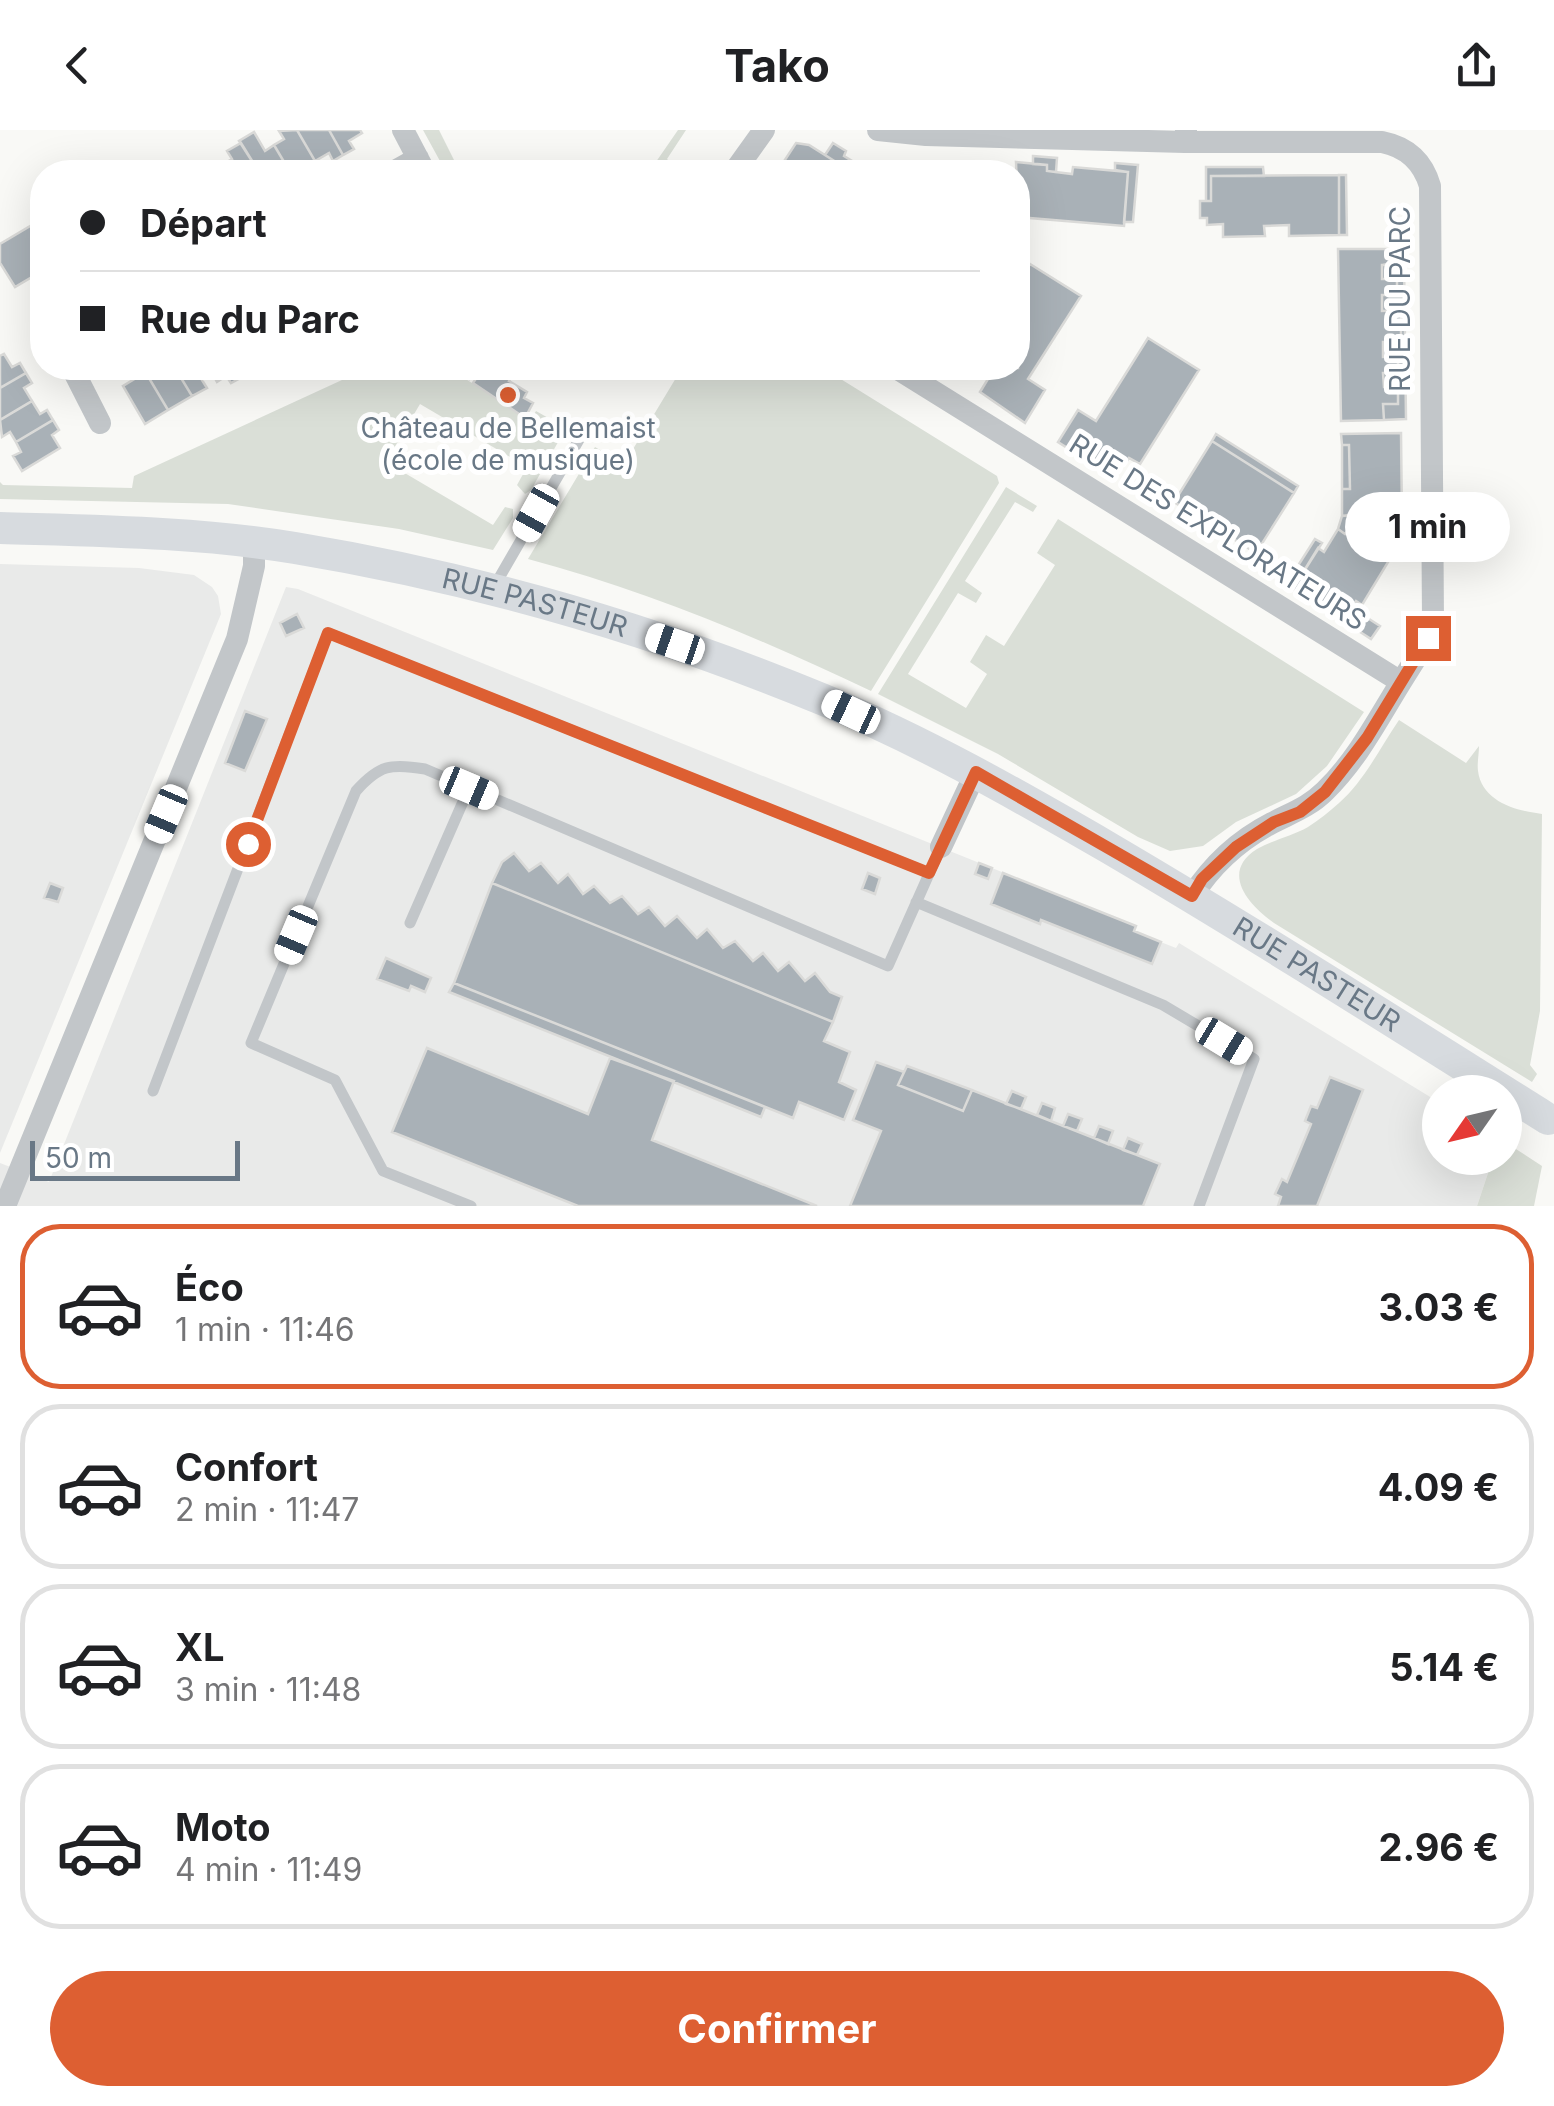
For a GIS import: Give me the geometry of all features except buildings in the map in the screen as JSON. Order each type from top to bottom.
[{"type":"main road","name":"RUE PASTEUR","points":[[0,528],[131,532],[254,543],[493,590],[643,633],[824,700],[976,772],[1192,896],[1548,1119]]},
{"type":"street","points":[[403,130],[419,160]]},
{"type":"street","points":[[743,160],[764,130]]},
{"type":"street","points":[[878,130],[1186,136]]},
{"type":"street","name":"RUE DU PARC","points":[[1186,136],[1382,142],[1402,148],[1426,174],[1430,186],[1433,621],[1428,638],[1401,682]]},
{"type":"street","points":[[78,380],[100,423]]},
{"type":"street","name":"RUE DES EXPLORATEURS","points":[[915,380],[1401,682]]},
{"type":"street","points":[[6,1206],[237,639],[254,566],[254,543]]},
{"type":"street","points":[[1192,896],[1202,879],[1236,847],[1274,822],[1300,812],[1325,792],[1367,738],[1401,682]]},
{"type":"street","points":[[940,848],[976,772]]},
{"type":"lane","points":[[493,590],[580,438]]},
{"type":"lane","points":[[153,1091],[328,633],[929,873]]},
{"type":"lane","points":[[470,1206],[383,1171],[335,1080],[251,1043],[356,792],[372,773],[388,766],[424,769],[888,966],[940,848]]},
{"type":"lane","points":[[410,923],[469,788]]},
{"type":"lane","points":[[916,902],[1163,1005],[1254,1059],[1199,1206]]},
{"type":"shaded area","points":[[423,130],[439,130],[454,160],[439,160]]},
{"type":"shaded area","points":[[678,130],[686,130],[668,160],[657,160]]},
{"type":"shaded area","points":[[342,380],[467,380],[530,421],[536,411],[566,428],[525,494],[517,485],[527,467],[420,404],[386,462],[493,525],[505,507],[513,509],[513,518],[493,550],[399,529],[228,504],[0,499],[0,482],[132,488],[134,476]]},
{"type":"shaded area","points":[[675,380],[842,380],[997,476],[999,483],[871,691],[702,617],[528,559],[595,447],[624,464]]},
{"type":"shaded area","points":[[1006,487],[1037,506],[1033,512],[1015,502],[965,581],[982,593],[976,603],[958,593],[908,674],[966,708],[987,674],[970,662],[986,635],[1004,646],[1055,565],[1037,553],[1058,519],[1364,712],[1327,766],[1296,794],[1236,822],[1203,846],[1170,851],[1138,837],[998,754],[878,694]]},
{"type":"shaded area","points":[[0,564],[139,568],[194,575],[212,587],[221,614],[0,1153]]},
{"type":"shaded area","points":[[286,587],[1136,926],[1135,932],[1176,948],[1179,943],[1422,1092],[1422,1175],[1487,1175],[1477,1206],[0,1206],[0,1163],[49,1182]]},
{"type":"shaded area","points":[[1399,720],[1466,763],[1479,746],[1478,771],[1486,790],[1502,803],[1542,814],[1540,1011],[1530,1065],[1537,1074],[1532,1082],[1274,923],[1242,889],[1240,868],[1246,858],[1324,816],[1364,774]]},
{"type":"shaded area","points":[[1522,1153],[1542,1166],[1534,1206],[1477,1206],[1487,1175],[1522,1175]]},
{"type":"place","name":"Château de Bellemaist (école de musique)","points":[[508,395]]},
{"type":"route","points":[[248,844],[328,633],[929,873],[976,772],[1192,896],[1202,879],[1236,847],[1274,822],[1300,812],[1325,792],[1367,738],[1428,638]]}]
